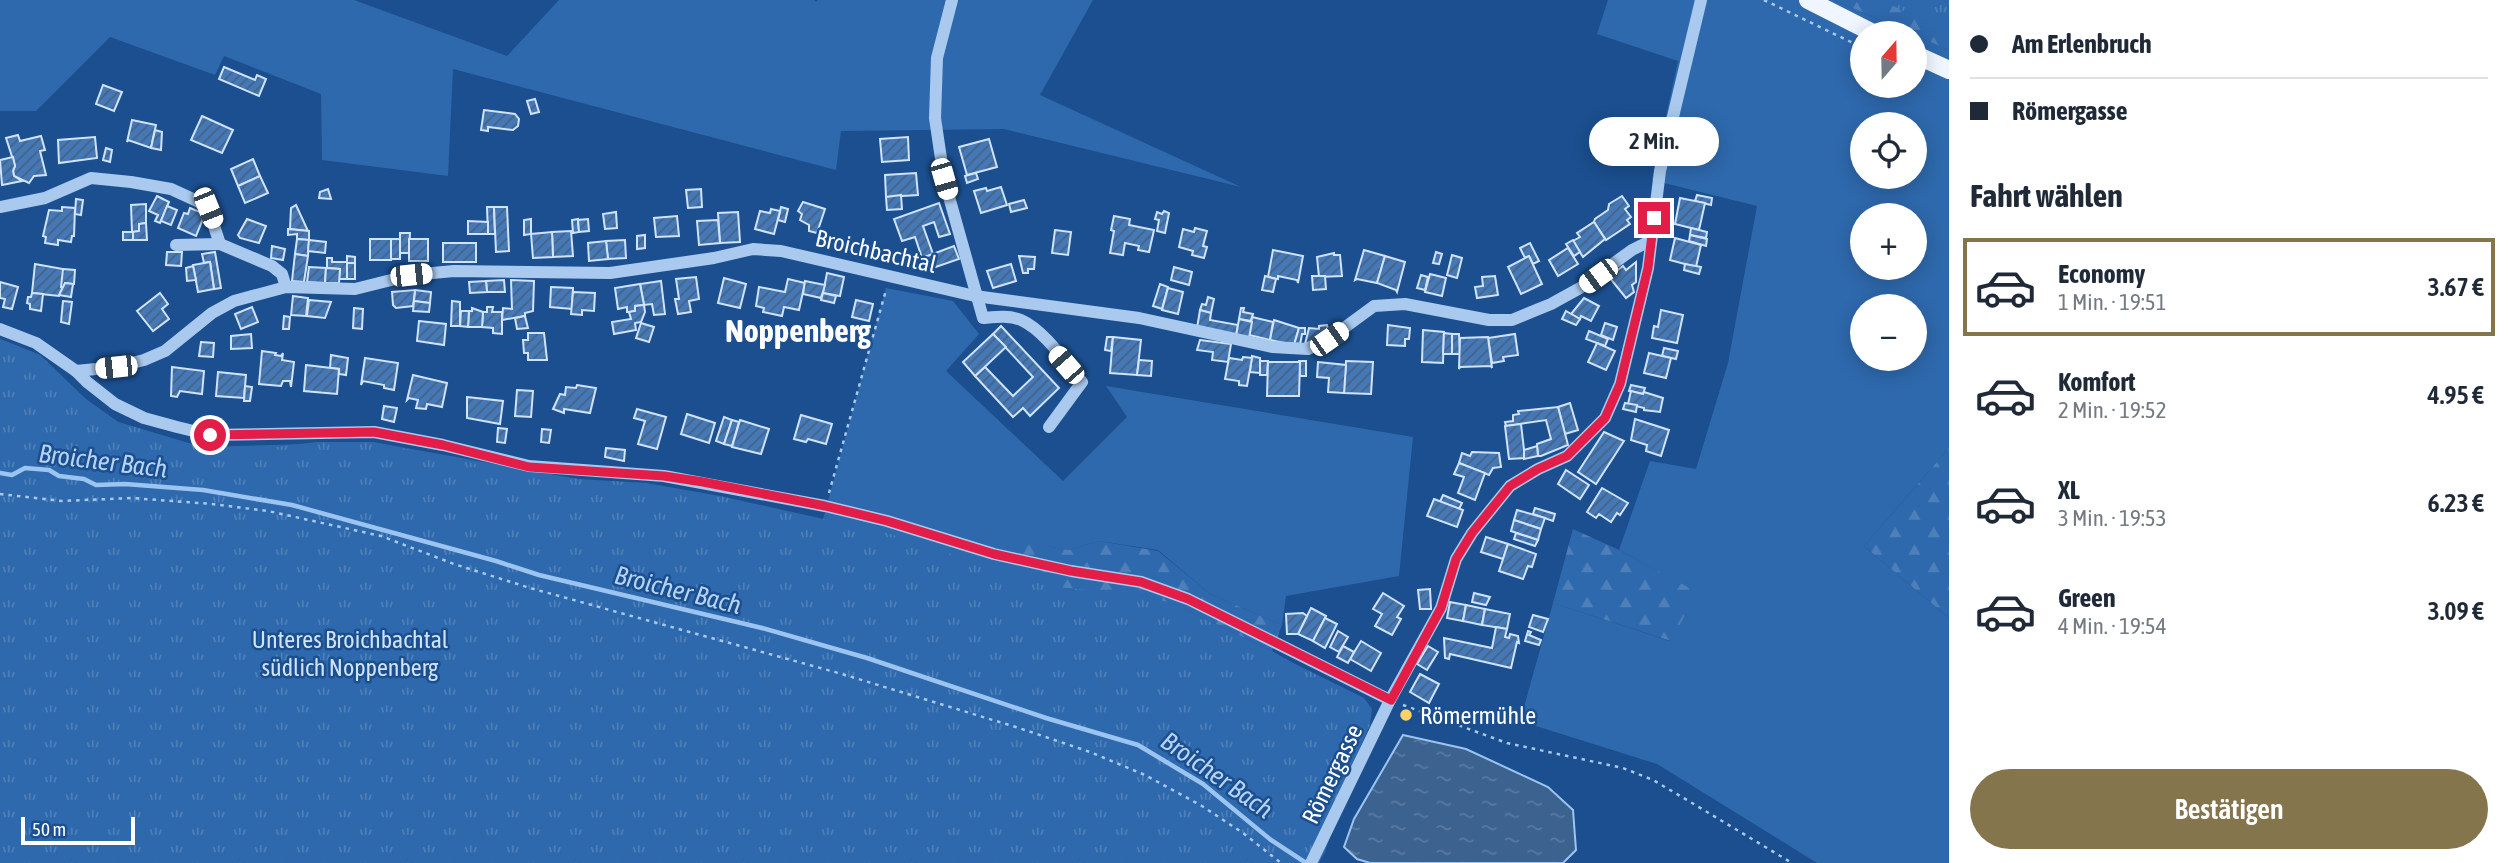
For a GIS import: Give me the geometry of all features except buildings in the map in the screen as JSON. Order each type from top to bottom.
[{"type":"main road","points":[[1808,0],[1850,21]]},
{"type":"main road","points":[[1927,60],[1949,69]]},
{"type":"street","points":[[952,0],[937,58],[935,118],[944,179],[983,318],[1020,319],[1036,329],[1082,382],[1049,427]]},
{"type":"street","name":"Römergasse","points":[[1314,859],[1391,700],[1441,608],[1456,559],[1472,533],[1510,486],[1567,456],[1605,418],[1620,384],[1648,268],[1660,171],[1701,0]]},
{"type":"street","points":[[0,207],[46,198],[91,178],[131,183],[171,190],[208,208],[220,244]]},
{"type":"street","name":"Broichbachtal","points":[[76,371],[116,367],[144,360],[165,351],[212,313],[234,301],[286,287],[355,289],[411,275],[454,271],[610,274],[714,258],[753,248],[780,251],[975,296],[1139,318],[1272,347],[1308,349],[1329,339],[1374,306],[1405,304],[1489,320],[1512,320],[1539,310],[1580,288],[1632,250],[1650,241]]},
{"type":"street","points":[[176,245],[220,244],[272,266],[282,274],[286,287]]},
{"type":"street","points":[[0,328],[36,343],[76,371],[115,404],[144,418],[210,435],[374,432],[443,445],[529,467],[664,476],[825,506],[887,521],[994,554],[1151,586],[1188,599],[1391,700]]},
{"type":"path","points":[[1764,0],[1850,41]]},
{"type":"path","points":[[825,506],[890,276]]},
{"type":"path","points":[[0,494],[62,501],[131,498],[212,504],[268,511],[381,536],[454,564],[530,588],[830,670],[1090,752],[1145,775],[1202,806],[1281,863]]},
{"type":"path","points":[[1391,700],[1507,743],[1623,768],[1653,780],[1792,863]]},
{"type":"green space","points":[[0,0],[354,0],[507,56],[559,0],[1093,0],[1040,95],[1241,187],[1004,129],[841,131],[836,170],[453,69],[448,176],[322,160],[321,94],[224,56],[215,75],[110,37],[36,111],[0,111]]},
{"type":"green space","points":[[1608,0],[1834,0],[1882,21],[1850,21],[1850,98],[1927,98],[1927,40],[1949,50],[1949,448],[1864,546],[1949,618],[1949,863],[1817,863],[1657,764],[1520,721],[1553,603],[1670,641],[1696,592],[1619,550],[1650,461],[1696,469],[1728,363],[1757,206],[1652,180],[1678,61],[1597,34]]},
{"type":"green space","points":[[1834,0],[1949,0],[1949,50],[1927,40],[1927,21],[1882,21]]},
{"type":"green space","points":[[1882,0],[1949,0],[1949,35],[1927,24],[1927,21]]},
{"type":"green space","points":[[886,288],[953,301],[979,334],[946,371],[1063,481],[1127,417],[1106,386],[1413,437],[1399,576],[1286,596],[1282,625],[1210,594],[1158,550],[1099,541],[1069,550],[1013,541],[1140,595],[1174,604],[1272,651],[1372,709],[1325,852],[0,460],[0,339],[40,355],[86,399],[118,422],[201,447],[373,442],[823,519]]},
{"type":"green space","name":"Unteres Broichbachtal südlich Noppenberg","points":[[0,339],[40,355],[85,399],[118,422],[202,447],[233,452],[317,442],[373,442],[510,471],[646,483],[720,496],[891,534],[1046,586],[1140,595],[1174,604],[1364,698],[1372,709],[1370,725],[1315,847],[1325,852],[1319,863],[0,863]]},
{"type":"green space","points":[[1949,448],[1949,618],[1864,546]]},
{"type":"green space","points":[[1573,529],[1619,550],[1697,592],[1671,641],[1553,603]]},
{"type":"green space","points":[[1012,540],[1069,550],[1099,541],[1158,551],[1210,594],[1282,625],[1272,651],[1174,604],[1140,595],[1046,586]]},
{"type":"water","points":[[1403,735],[1466,749],[1548,787],[1573,810],[1576,850],[1563,863],[1370,863],[1357,859],[1344,847],[1354,819]]},
{"type":"waterway","name":"Broicher Bach","points":[[0,473],[12,475],[25,468],[49,470],[59,476],[84,479],[96,485],[125,484],[203,490],[292,505],[539,575],[762,628],[867,658],[1046,718],[1138,745],[1203,784],[1271,840],[1306,863]]},
{"type":"place","name":"Römermühle","points":[[1406,715]]},
{"type":"district","name":"Noppenberg","points":[[798,330]]},
{"type":"route","points":[[210,435],[374,432],[443,445],[529,467],[664,476],[825,506],[887,521],[994,554],[1156,587],[1188,599],[1391,700],[1441,608],[1456,559],[1472,533],[1510,486],[1567,456],[1605,418],[1620,384],[1648,268],[1654,218]]}]
